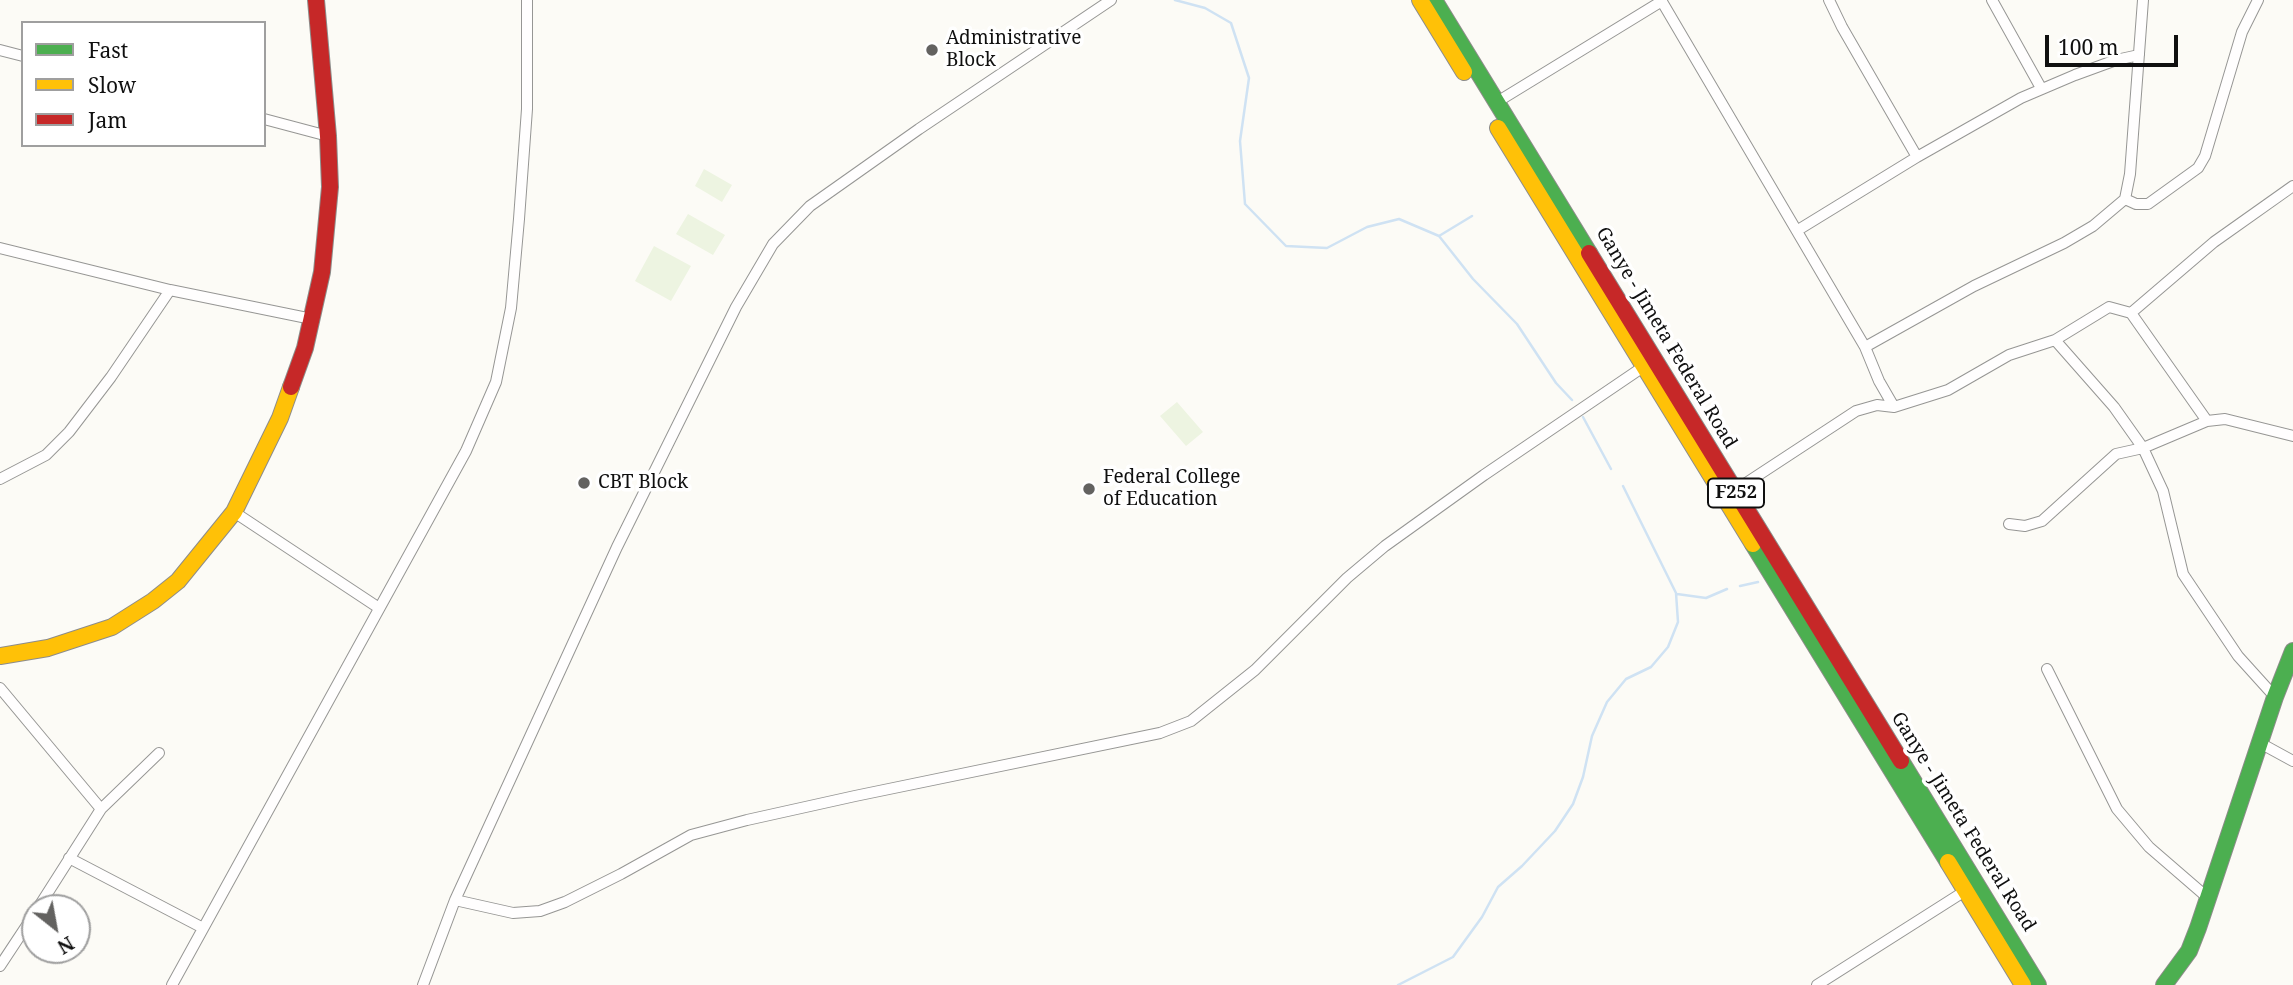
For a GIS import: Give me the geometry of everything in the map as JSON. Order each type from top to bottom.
[{"type":"main road","points":[[0,656],[72,642],[112,627],[134,614],[178,580],[234,512],[279,418],[300,365],[321,272],[329,212],[328,136],[316,0]]},
{"type":"main road","name":"Ganye - Jimeta Federal Road","points":[[1420,0],[1643,367],[1729,494]]},
{"type":"main road","name":"Ganye - Jimeta Federal Road","points":[[1434,0],[1729,494],[1918,801],[2038,985]]},
{"type":"main road","points":[[2164,985],[2189,951],[2293,651]]},
{"type":"main road","name":"Ganye - Jimeta Federal Road","points":[[1918,801],[1965,891],[2022,985]]},
{"type":"street","points":[[172,985],[466,451],[496,382],[511,308],[519,219],[527,109],[527,0]]},
{"type":"street","points":[[423,985],[455,900],[617,547],[736,307],[774,244],[810,206],[1111,0]]},
{"type":"street","points":[[1829,0],[1917,157]]},
{"type":"street","points":[[1992,0],[2041,88]]},
{"type":"street","points":[[1865,347],[1974,286],[2064,243],[2093,226],[2125,199],[2130,174],[2143,0]]},
{"type":"street","points":[[2125,199],[2136,204],[2148,204],[2199,168],[2205,156],[2242,32],[2258,0]]},
{"type":"street","points":[[1497,102],[1661,1],[1798,230],[1865,347],[1879,381],[1894,407]]},
{"type":"street","points":[[0,50],[21,55]]},
{"type":"street","points":[[1798,230],[1917,157],[2041,88],[2116,60],[2139,55]]},
{"type":"street","points":[[266,120],[328,136]]},
{"type":"street","points":[[2131,313],[2214,242],[2293,186]]},
{"type":"street","points":[[0,248],[170,290],[312,318]]},
{"type":"street","points":[[0,479],[46,456],[69,432],[111,377],[170,290]]},
{"type":"street","points":[[1729,494],[1856,411],[1877,405],[1894,407],[1948,390],[2009,355],[2055,340],[2109,307],[2131,313],[2207,421]]},
{"type":"street","points":[[2055,340],[2114,407],[2143,448],[2163,491],[2183,574],[2238,656],[2275,697]]},
{"type":"street","points":[[455,900],[513,913],[540,911],[565,902],[621,874],[691,835],[815,805],[1160,733],[1191,721],[1255,670],[1347,578],[1385,546],[1643,367]]},
{"type":"street","points":[[2009,524],[2025,526],[2042,521],[2116,454],[2143,448],[2207,421],[2225,419],[2293,436]]},
{"type":"street","points":[[234,512],[379,608]]},
{"type":"street","points":[[2047,669],[2117,809],[2149,848],[2208,898]]},
{"type":"street","points":[[0,688],[101,809]]},
{"type":"street","points":[[2260,743],[2293,761]]},
{"type":"street","points":[[47,894],[101,809],[159,753]]},
{"type":"street","points":[[69,858],[203,928]]},
{"type":"street","points":[[1817,985],[1965,891]]},
{"type":"street","points":[[0,966],[21,934]]},
{"type":"green space","points":[[704,169],[732,185],[722,202],[695,186]]},
{"type":"green space","points":[[688,214],[725,235],[713,255],[676,234]]},
{"type":"green space","points":[[654,246],[691,266],[671,301],[635,281]]},
{"type":"green space","points":[[1177,402],[1203,432],[1186,446],[1160,416]]},
{"type":"waterway","points":[[1175,0],[1205,8],[1231,23],[1249,78],[1240,141],[1245,204],[1286,246],[1327,248],[1367,227],[1399,219],[1439,236],[1473,279],[1517,324],[1556,383],[1572,400]]},
{"type":"waterway","points":[[1439,236],[1472,216]]},
{"type":"waterway","points":[[1583,417],[1611,469]]},
{"type":"waterway","points":[[1398,985],[1453,957],[1482,917],[1498,887],[1555,831],[1573,804],[1583,777],[1592,736],[1607,702],[1626,679],[1651,667],[1668,647],[1678,622],[1676,593],[1623,486]]},
{"type":"waterway","points":[[1740,586],[1758,582]]},
{"type":"waterway","points":[[1677,594],[1706,598],[1727,589]]},
{"type":"traffic: fast","points":[[1434,0],[1589,253]]},
{"type":"traffic: fast","points":[[1753,544],[1948,862]]},
{"type":"traffic: fast","points":[[2164,985],[2189,951],[2198,928],[2275,697],[2293,651]]},
{"type":"traffic: fast","points":[[1901,761],[2038,985]]},
{"type":"traffic: slow","points":[[1420,0],[1464,72]]},
{"type":"traffic: slow","points":[[1498,128],[1753,544]]},
{"type":"traffic: slow","points":[[0,656],[48,648],[112,627],[153,601],[178,581],[234,512],[280,418],[291,387]]},
{"type":"traffic: slow","points":[[1948,862],[2023,985]]},
{"type":"traffic: jam","points":[[291,387],[305,348],[322,272],[330,187],[316,0]]},
{"type":"traffic: jam","points":[[1589,253],[1901,761]]},
{"type":"place","name":"Administrative Block","points":[[932,50]]},
{"type":"place","name":"CBT Block","points":[[584,483]]},
{"type":"place","name":"Federal College of Education","points":[[1089,489]]}]
